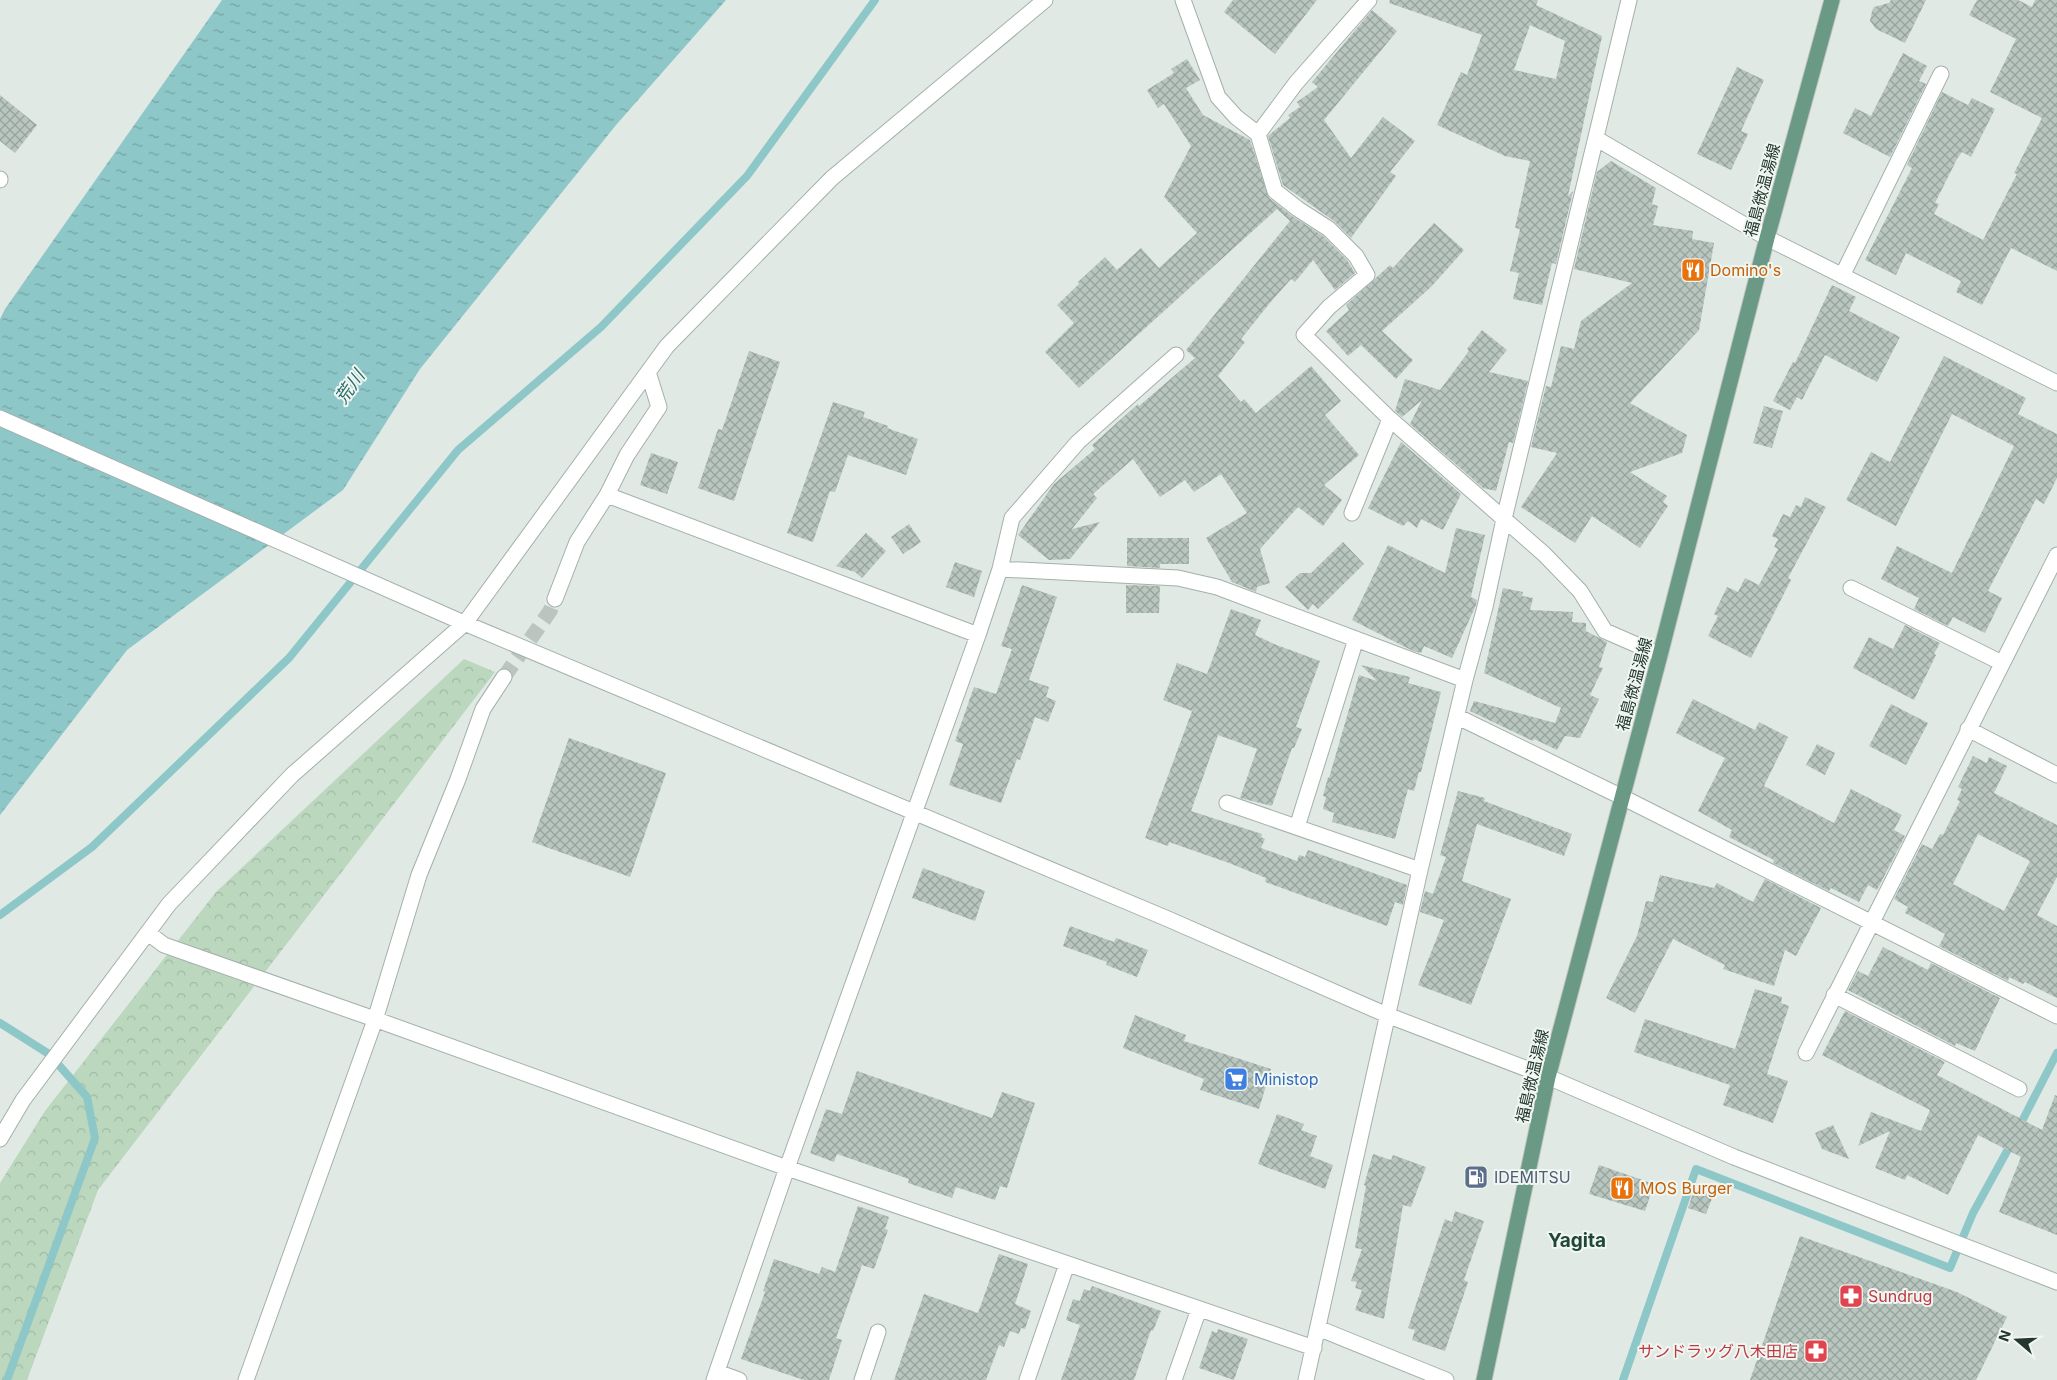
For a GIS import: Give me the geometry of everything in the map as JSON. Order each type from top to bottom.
[{"type":"main road","name":"福島微温湯線","points":[[1484,1380],[1548,1077],[1660,655],[1767,238],[1832,0]]},
{"type":"street","points":[[0,1139],[23,1100],[170,904],[292,776],[461,622],[667,346],[832,178],[1045,0]]},
{"type":"street","points":[[1183,0],[1218,97],[1236,118],[1258,134],[1275,191],[1329,229],[1356,256],[1367,275],[1329,307],[1304,335],[1390,419],[1544,554],[1580,591],[1605,631],[1660,655]]},
{"type":"street","points":[[1258,134],[1296,83],[1369,0]]},
{"type":"street","points":[[1306,1380],[1420,870],[1458,718],[1465,680],[1485,607],[1504,519],[1629,0]]},
{"type":"street","points":[[1842,276],[1941,74]]},
{"type":"street","points":[[1597,139],[1767,238],[2057,383]]},
{"type":"street","points":[[740,1380],[716,1376],[787,1168],[978,635],[1000,569],[1012,518],[1078,442],[1176,355]]},
{"type":"street","points":[[555,599],[578,542],[607,495],[627,455],[660,407],[648,372]]},
{"type":"street","points":[[0,418],[461,622],[1168,919],[1387,1015],[1548,1077],[1734,1157],[2057,1282]]},
{"type":"street","points":[[1352,513],[1390,419]]},
{"type":"street","points":[[607,495],[978,635]]},
{"type":"street","points":[[1806,1053],[2057,555]]},
{"type":"street","points":[[1000,569],[1178,578],[1217,587],[1465,680]]},
{"type":"street","points":[[1851,588],[2002,663]]},
{"type":"street","points":[[1297,827],[1356,639]]},
{"type":"street","points":[[246,1380],[375,1020],[419,875],[458,779],[483,709],[504,677]]},
{"type":"street","points":[[1458,718],[1622,797],[2057,1016]]},
{"type":"street","points":[[1968,729],[2057,775]]},
{"type":"street","points":[[1228,803],[1420,870]]},
{"type":"street","points":[[148,933],[164,945],[787,1168],[1314,1348]]},
{"type":"street","points":[[1834,995],[2018,1089]]},
{"type":"street","points":[[1027,1380],[1067,1264]]},
{"type":"street","points":[[1174,1380],[1199,1309]]},
{"type":"street","points":[[1318,1328],[1446,1380]]},
{"type":"street","points":[[862,1380],[878,1332]]},
{"type":"green space","points":[[464,659],[495,672],[98,1190],[27,1380],[0,1380],[0,1183],[45,1111],[216,892]]},
{"type":"water","name":"荒川","points":[[222,0],[726,0],[616,125],[420,369],[343,490],[127,650],[0,815],[0,319],[5,309]]},
{"type":"building","points":[[1233,0],[1317,0],[1275,54],[1224,12]]},
{"type":"building","points":[[1390,0],[1538,0],[1536,5],[1602,36],[1568,196],[1573,191],[1556,264],[1552,263],[1542,305],[1513,299],[1519,273],[1510,271],[1520,229],[1515,228],[1530,161],[1505,156],[1437,125],[1461,72],[1467,75],[1482,35],[1389,3]],"holes":[[[1530,25],[1565,41],[1556,79],[1514,70]]]},
{"type":"building","points":[[1891,0],[1926,0],[1905,43],[1876,29],[1870,21],[1874,7],[1889,3]]},
{"type":"building","points":[[1977,0],[2018,0],[2032,7],[2035,0],[2057,0],[2057,271],[2011,248],[1982,305],[1956,292],[1961,281],[1906,253],[1896,275],[1865,260],[1912,168],[1907,165],[1942,92],[1968,105],[1972,98],[1995,109],[1971,157],[1962,152],[1935,203],[1939,204],[1934,214],[1983,240],[2017,174],[2014,173],[2042,118],[1990,92],[2016,39],[1969,15]]},
{"type":"building","points":[[1372,10],[1397,31],[1324,120],[1351,158],[1383,117],[1415,141],[1390,172],[1396,176],[1351,238],[1334,221],[1283,185],[1268,136],[1290,118],[1288,115],[1300,107],[1297,102],[1318,87],[1312,82]]},
{"type":"building","points":[[1903,53],[1927,66],[1919,81],[1926,84],[1890,157],[1843,133],[1855,108],[1871,116]]},
{"type":"building","points":[[1187,59],[1200,80],[1186,88],[1203,115],[1250,140],[1269,198],[1323,236],[1347,260],[1355,273],[1335,290],[1313,260],[1295,282],[1291,279],[1269,304],[1241,339],[1245,342],[1218,376],[1241,402],[1244,399],[1256,413],[1311,366],[1341,401],[1325,415],[1359,455],[1324,485],[1342,500],[1323,526],[1298,507],[1260,549],[1270,583],[1257,587],[1256,592],[1232,582],[1206,538],[1247,513],[1221,474],[1194,492],[1185,480],[1160,497],[1133,459],[1093,494],[1097,498],[1072,529],[1100,522],[1070,559],[1049,560],[1018,535],[1054,484],[1095,449],[1092,445],[1138,404],[1139,406],[1195,358],[1186,350],[1290,221],[1277,209],[1079,388],[1045,352],[1074,323],[1057,305],[1105,257],[1117,270],[1141,248],[1159,268],[1197,233],[1164,197],[1191,146],[1164,104],[1158,108],[1147,90],[1174,73],[1171,69]]},
{"type":"building","points":[[1737,67],[1764,80],[1741,131],[1748,134],[1731,170],[1697,154]]},
{"type":"building","points":[[0,95],[37,125],[15,153],[0,141]]},
{"type":"building","points":[[1611,161],[1656,188],[1652,204],[1658,206],[1653,225],[1693,231],[1692,239],[1714,243],[1699,330],[1630,403],[1687,435],[1682,453],[1630,472],[1667,496],[1663,502],[1668,506],[1640,548],[1592,516],[1575,543],[1521,507],[1557,453],[1531,447],[1546,386],[1551,387],[1561,346],[1574,349],[1581,321],[1632,283],[1574,269],[1597,172]]},
{"type":"building","points":[[1434,223],[1464,250],[1432,286],[1382,331],[1413,360],[1396,379],[1361,345],[1348,356],[1326,331],[1349,310],[1346,305],[1390,265],[1393,268]]},
{"type":"building","points":[[1832,285],[1856,297],[1849,311],[1900,337],[1877,382],[1825,355],[1802,400],[1797,397],[1790,410],[1773,401],[1793,362],[1795,363]]},
{"type":"building","points":[[1482,330],[1507,350],[1489,372],[1528,381],[1513,443],[1509,442],[1496,491],[1483,488],[1410,424],[1422,400],[1402,417],[1395,411],[1405,379],[1440,390]]},
{"type":"building","points":[[749,351],[780,362],[734,501],[698,488],[718,429],[722,430]]},
{"type":"building","points":[[1944,356],[2026,398],[2018,414],[2057,434],[2057,478],[2044,504],[2036,499],[1988,591],[2002,598],[1985,633],[1953,617],[1948,626],[1914,609],[1919,598],[1881,579],[1897,546],[1952,573],[2014,446],[1952,414],[1896,526],[1846,500],[1871,452],[1890,462]]},
{"type":"building","points":[[833,402],[865,412],[863,417],[918,439],[906,475],[848,455],[835,492],[830,491],[813,542],[787,533]]},
{"type":"building","points":[[1764,406],[1783,411],[1772,448],[1753,443]]},
{"type":"building","points":[[1401,442],[1461,494],[1443,530],[1421,519],[1417,528],[1408,521],[1403,526],[1368,508]]},
{"type":"building","points":[[651,453],[678,462],[667,494],[640,485]]},
{"type":"building","points":[[1805,497],[1826,507],[1788,578],[1791,580],[1751,658],[1708,636],[1718,616],[1714,614],[1727,587],[1738,592],[1745,578],[1759,585],[1778,549],[1774,547],[1778,539],[1772,536],[1783,514],[1790,517],[1796,505],[1801,507]]},
{"type":"building","points":[[909,524],[921,542],[903,554],[891,537]]},
{"type":"building","points":[[1456,528],[1485,535],[1471,597],[1477,600],[1476,605],[1452,658],[1424,646],[1421,653],[1413,651],[1352,620],[1388,545],[1445,573]]},
{"type":"building","points":[[866,533],[886,551],[862,578],[855,572],[836,566]]},
{"type":"building","points":[[1127,538],[1189,538],[1189,564],[1160,564],[1160,568],[1127,566]]},
{"type":"building","points":[[1343,542],[1364,564],[1318,609],[1313,604],[1308,610],[1285,587],[1300,573],[1311,573]]},
{"type":"building","points":[[955,562],[982,571],[974,597],[946,587]]},
{"type":"building","points":[[1022,585],[1057,597],[1029,680],[1049,687],[1046,697],[1056,701],[1048,722],[1035,717],[1020,760],[1017,759],[1001,803],[949,785],[963,744],[955,741],[974,687],[996,694],[1012,649],[1001,646]]},
{"type":"building","points":[[1126,585],[1160,586],[1159,613],[1126,613]]},
{"type":"building","points":[[1503,588],[1523,592],[1522,596],[1533,598],[1530,610],[1573,612],[1572,622],[1586,623],[1586,631],[1607,642],[1599,667],[1603,668],[1590,695],[1599,699],[1580,738],[1565,736],[1557,750],[1534,739],[1533,741],[1470,711],[1474,701],[1555,723],[1561,708],[1484,673]]},
{"type":"building","points":[[1231,609],[1261,620],[1255,635],[1320,661],[1296,727],[1302,729],[1294,748],[1292,748],[1272,806],[1240,798],[1257,749],[1218,735],[1191,811],[1262,834],[1261,837],[1265,839],[1261,848],[1297,861],[1299,855],[1305,857],[1308,850],[1407,885],[1403,905],[1395,902],[1387,926],[1265,882],[1266,878],[1229,863],[1169,842],[1168,846],[1145,838],[1192,711],[1163,700],[1177,663],[1207,674]]},
{"type":"building","points":[[1905,625],[1940,643],[1914,700],[1853,668],[1869,637],[1893,649]]},
{"type":"building","points":[[1361,665],[1410,677],[1408,683],[1441,692],[1421,772],[1419,772],[1414,791],[1408,789],[1395,839],[1332,822],[1334,813],[1323,809],[1326,797],[1323,796],[1328,777],[1359,675],[1377,681]]},
{"type":"building","points":[[1693,699],[1755,730],[1759,722],[1788,737],[1764,786],[1834,823],[1851,789],[1902,815],[1894,830],[1905,836],[1877,890],[1868,885],[1859,902],[1831,888],[1829,891],[1773,863],[1774,860],[1729,837],[1732,830],[1698,811],[1725,758],[1676,733]]},
{"type":"building","points":[[1891,704],[1928,723],[1906,765],[1869,746]]},
{"type":"building","points":[[569,738],[666,773],[630,877],[532,842]]},
{"type":"building","points":[[1817,744],[1835,753],[1825,775],[1806,765]]},
{"type":"building","points":[[1973,756],[1987,763],[1989,757],[2007,766],[1994,793],[2057,825],[2057,877],[2037,915],[2057,926],[2057,998],[2025,982],[2023,984],[2009,977],[2008,981],[1939,946],[1945,934],[1905,913],[1908,907],[1894,899],[1922,844],[1932,849],[1940,834],[1943,835],[1960,801],[1957,800],[1962,789],[1958,787]],"holes":[[[1978,834],[2030,861],[2004,911],[1953,884]]]},
{"type":"building","points":[[1458,791],[1485,798],[1484,801],[1572,834],[1564,856],[1477,824],[1462,881],[1511,899],[1471,1005],[1418,985],[1444,920],[1420,912],[1425,891],[1433,894],[1446,857],[1440,855]]},
{"type":"building","points":[[923,868],[985,891],[975,921],[912,898]]},
{"type":"building","points":[[1660,875],[1714,888],[1717,883],[1753,902],[1765,879],[1821,908],[1796,956],[1785,950],[1774,986],[1723,969],[1725,965],[1673,939],[1635,1013],[1606,998],[1637,936],[1646,901],[1653,902]]},
{"type":"building","points":[[1070,926],[1114,942],[1116,938],[1148,950],[1137,977],[1106,965],[1107,962],[1063,946]]},
{"type":"building","points":[[1883,947],[1928,970],[1931,963],[2000,998],[1975,1051],[1956,1043],[1955,1046],[1848,990],[1858,971],[1868,976]]},
{"type":"building","points":[[1755,989],[1782,997],[1781,1003],[1789,1006],[1767,1074],[1788,1081],[1773,1123],[1723,1105],[1730,1085],[1634,1052],[1645,1019],[1735,1049]]},
{"type":"building","points":[[1845,1011],[1945,1062],[1937,1075],[2042,1130],[2055,1095],[2057,1096],[2057,1235],[1999,1212],[2021,1157],[1978,1135],[1948,1195],[1907,1175],[1905,1180],[1875,1168],[1890,1131],[1858,1146],[1871,1112],[1921,1131],[1930,1110],[1822,1055]]},
{"type":"building","points":[[1135,1015],[1186,1035],[1184,1041],[1271,1069],[1259,1109],[1200,1090],[1204,1079],[1123,1048]]},
{"type":"building","points":[[857,1071],[992,1118],[1002,1092],[1035,1103],[1007,1188],[1000,1186],[995,1200],[956,1187],[952,1198],[908,1183],[909,1179],[837,1154],[834,1162],[810,1153],[826,1109],[842,1114]]},
{"type":"building","points":[[1277,1114],[1304,1124],[1301,1130],[1317,1136],[1310,1156],[1333,1165],[1325,1189],[1258,1164]]},
{"type":"building","points":[[1833,1125],[1849,1159],[1822,1149],[1815,1133]]},
{"type":"building","points":[[1373,1154],[1391,1160],[1393,1155],[1426,1167],[1411,1207],[1403,1205],[1384,1319],[1355,1310],[1362,1290],[1355,1288],[1357,1282],[1351,1281],[1362,1249],[1355,1248],[1366,1186],[1364,1185]]},
{"type":"building","name":"MOS Burger","points":[[1599,1165],[1654,1184],[1645,1211],[1589,1194]]},
{"type":"building","points":[[1694,1190],[1713,1196],[1706,1214],[1688,1208]]},
{"type":"building","points":[[858,1206],[889,1217],[885,1229],[888,1230],[874,1269],[862,1265],[836,1338],[842,1340],[829,1380],[804,1380],[741,1359],[765,1292],[763,1291],[774,1259],[819,1274],[822,1267],[835,1272]]},
{"type":"building","points":[[1455,1211],[1484,1221],[1464,1280],[1468,1282],[1445,1351],[1412,1340],[1415,1330],[1408,1328],[1445,1219],[1452,1222]]},
{"type":"building","name":"Sundrug","points":[[1800,1236],[1957,1292],[2007,1317],[1976,1380],[1750,1380]]},
{"type":"building","points":[[999,1254],[1028,1264],[1015,1304],[1031,1311],[1025,1329],[1021,1328],[1019,1334],[1010,1331],[1004,1347],[999,1345],[986,1380],[894,1380],[924,1294],[978,1313]]},
{"type":"building","points":[[1092,1286],[1161,1311],[1153,1331],[1151,1330],[1134,1380],[1061,1380],[1080,1325],[1066,1320],[1073,1299],[1080,1301],[1084,1289],[1090,1291]]},
{"type":"building","points":[[1218,1329],[1248,1339],[1234,1380],[1199,1368],[1212,1331],[1217,1333]]},
{"type":"waterway","points":[[0,915],[92,847],[289,658],[458,450],[601,327],[747,176],[875,0]]},
{"type":"waterway","points":[[0,1023],[49,1054],[87,1097],[95,1138],[7,1380]]},
{"type":"waterway","points":[[2018,1129],[2057,1053]]},
{"type":"waterway","points":[[1623,1380],[1696,1169],[1950,1268],[1973,1213],[2012,1142]]},
{"type":"tunnel","points":[[504,677],[550,611],[555,599]]},
{"type":"place","name":"Domino's","points":[[1693,270]]},
{"type":"place","name":"Ministop","points":[[1236,1079]]},
{"type":"place","name":"IDEMITSU","points":[[1476,1177]]},
{"type":"place","name":"MOS Burger","points":[[1622,1188]]},
{"type":"place","name":"Sundrug","points":[[1851,1296]]},
{"type":"place","name":"サンドラッグ八木田店","points":[[1816,1351]]},
{"type":"district","name":"Yagita","points":[[1577,1240]]}]
